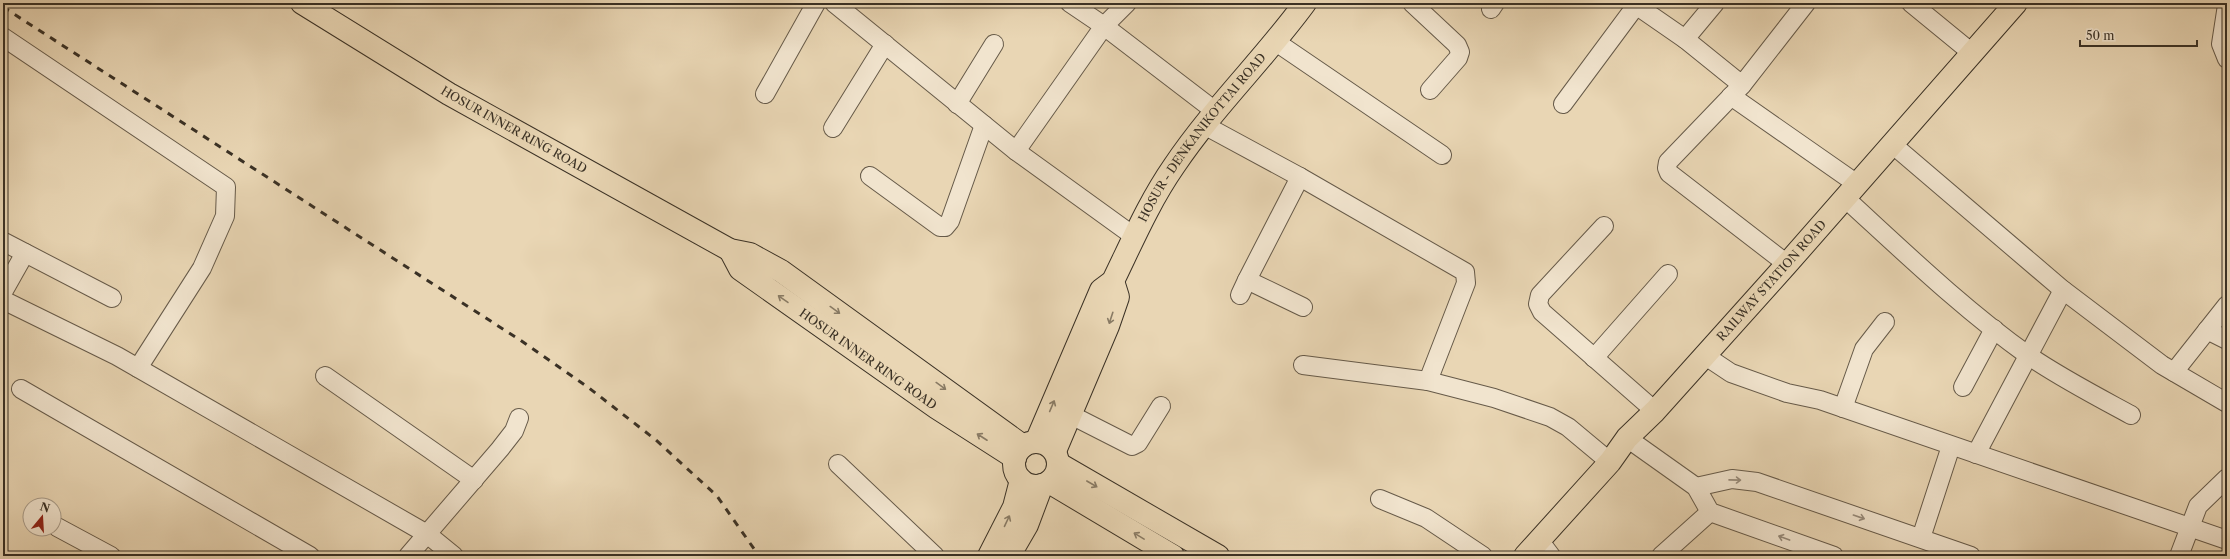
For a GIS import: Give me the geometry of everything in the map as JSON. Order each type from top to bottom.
[{"type":"main road","name":"HOSUR INNER RING ROAD","points":[[302,3],[448,94],[730,250],[750,254],[781,271],[1040,461],[1173,556]]},
{"type":"main road","name":"HOSUR - DENKANIKOTTAI ROAD","points":[[1009,556],[1027,525],[1040,461],[1101,290],[1113,281],[1160,186],[1210,118],[1276,42],[1305,3]]},
{"type":"main road","name":"RAILWAY STATION ROAD","points":[[1539,551],[1610,462],[1627,438],[1655,411],[1787,264],[2016,3]]},
{"type":"main road","name":"HOSUR - DENKANIKOTTAI ROAD","points":[[1040,461],[1071,415],[1108,326],[1118,297],[1113,281]]},
{"type":"main road","name":"HOSUR INNER RING ROAD","points":[[1040,461],[1218,556]]},
{"type":"main road","points":[[989,556],[1014,507],[1021,480],[1014,466],[1040,461]]},
{"type":"street","points":[[765,94],[816,3]]},
{"type":"street","points":[[834,3],[1016,151],[1135,237]]},
{"type":"street","points":[[1070,3],[1104,26],[1210,118],[1300,177],[1465,272],[1466,283],[1428,381]]},
{"type":"street","points":[[1016,151],[1104,26],[1127,3]]},
{"type":"street","points":[[1412,3],[1457,45],[1460,52],[1458,58],[1430,90]]},
{"type":"street","points":[[1685,39],[1715,3]]},
{"type":"street","points":[[1787,264],[1669,173],[1666,168],[1668,162],[1737,90],[1806,3]]},
{"type":"street","points":[[1911,3],[1972,53]]},
{"type":"street","points":[[1563,104],[1636,4],[1685,39],[1737,90],[1851,191],[1961,303],[2028,355],[2072,384],[2131,415]]},
{"type":"street","points":[[2227,5],[2221,44],[2227,59]]},
{"type":"street","points":[[3,37],[226,187],[225,216],[202,268],[138,368]]},
{"type":"street","points":[[1276,42],[1442,154]]},
{"type":"street","points":[[832,128],[885,44]]},
{"type":"street","points":[[957,104],[994,44]]},
{"type":"street","points":[[870,176],[940,227],[945,227],[950,221],[984,125]]},
{"type":"street","points":[[1892,144],[2062,290],[2174,372],[2227,404]]},
{"type":"street","points":[[1300,177],[1243,288],[1303,307]]},
{"type":"street","points":[[1604,226],[1540,295],[1538,304],[1542,312],[1655,411]]},
{"type":"street","points":[[4,242],[112,298]]},
{"type":"street","points":[[3,292],[25,253]]},
{"type":"street","points":[[1594,358],[1668,274]]},
{"type":"street","points":[[1976,454],[2062,290]]},
{"type":"street","points":[[3,300],[138,368],[427,534],[454,556]]},
{"type":"street","points":[[2174,372],[2227,305]]},
{"type":"street","points":[[1843,408],[1864,349],[1885,322]]},
{"type":"street","points":[[1963,387],[1994,329]]},
{"type":"street","points":[[2208,330],[2227,340]]},
{"type":"street","points":[[1704,355],[1731,373],[1787,393],[1820,400],[2227,540]]},
{"type":"street","points":[[1303,365],[1428,381],[1494,398],[1550,416],[1568,427],[1610,462]]},
{"type":"street","points":[[325,376],[474,480]]},
{"type":"street","points":[[21,389],[310,556]]},
{"type":"street","points":[[1071,415],[1132,446],[1138,443],[1161,406]]},
{"type":"street","points":[[408,556],[514,431],[520,418]]},
{"type":"street","points":[[1627,438],[1696,487],[1710,512],[1834,556]]},
{"type":"street","points":[[1922,538],[1951,446]]},
{"type":"street","points":[[838,464],[935,556]]},
{"type":"street","points":[[2179,556],[2188,526],[2198,506],[2227,478]]},
{"type":"street","points":[[1696,487],[1732,479],[1757,482],[1971,556]]},
{"type":"street","points":[[1380,499],[1426,518],[1483,556]]},
{"type":"street","points":[[1661,556],[1710,512]]},
{"type":"street","points":[[62,530],[111,556]]},
{"type":"railway","points":[[3,7],[520,340],[589,388],[656,440],[717,496],[759,556]]}]
